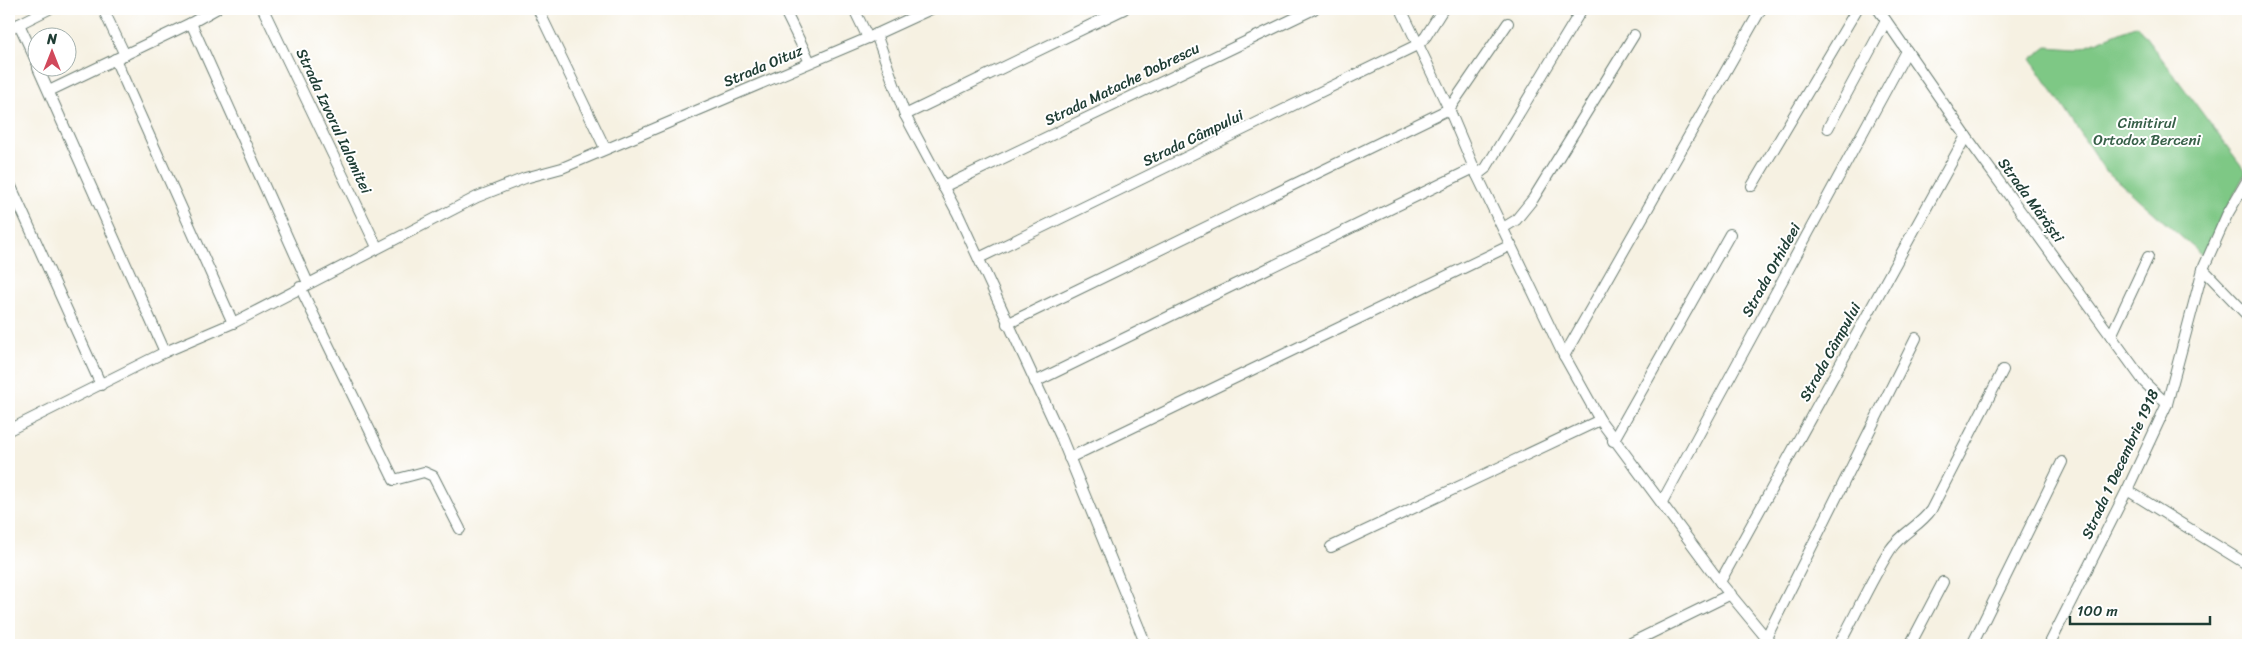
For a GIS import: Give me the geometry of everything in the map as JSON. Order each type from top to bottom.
[{"type":"street","points":[[9,29],[19,24],[29,13],[50,9]]},
{"type":"street","points":[[103,9],[120,57],[233,323]]},
{"type":"street","points":[[49,91],[191,23],[216,9]]},
{"type":"street","name":"Strada Izvorul Ialomitei","points":[[263,9],[377,247]]},
{"type":"street","points":[[538,9],[605,148]]},
{"type":"street","points":[[784,9],[810,62]]},
{"type":"street","points":[[854,9],[872,36],[905,115],[944,187],[979,258],[1007,324],[1069,458],[1146,645]]},
{"type":"street","name":"Strada Oituz","points":[[9,430],[101,386],[166,352],[233,323],[477,197],[525,178],[562,168],[931,9]]},
{"type":"street","points":[[905,115],[1124,9]]},
{"type":"street","name":"Strada Matache Dobrescu","points":[[944,187],[1314,9]]},
{"type":"street","points":[[1401,9],[1449,108],[1475,172],[1564,356],[1600,420],[1613,441],[1662,502],[1720,582],[1769,642],[1916,338]]},
{"type":"street","points":[[1419,44],[1443,9]]},
{"type":"street","points":[[1035,382],[1486,168],[1582,9]]},
{"type":"street","points":[[1564,356],[1761,9]]},
{"type":"street","points":[[1752,186],[1857,9]]},
{"type":"street","name":"Strada Mărăști","points":[[1878,9],[1966,136],[2145,383],[2167,404]]},
{"type":"street","points":[[1828,128],[1886,21]]},
{"type":"street","points":[[191,23],[304,285],[394,480],[424,472],[429,473],[433,476],[460,529]]},
{"type":"street","points":[[1007,324],[1449,108],[1508,23]]},
{"type":"street","points":[[19,24],[28,44]]},
{"type":"street","points":[[1503,228],[1516,220],[1533,199],[1634,35]]},
{"type":"street","name":"Strada Câmpului","points":[[979,258],[1419,44]]},
{"type":"street","name":"Strada Orhideei","points":[[1662,502],[1907,51]]},
{"type":"street","points":[[43,78],[166,352]]},
{"type":"street","name":"Strada Câmpului","points":[[1720,582],[1966,136]]},
{"type":"street","name":"Strada 1 Decembrie 1918","points":[[2049,645],[2127,490],[2167,404],[2203,269],[2227,215],[2248,179]]},
{"type":"street","points":[[9,182],[101,386]]},
{"type":"street","points":[[1613,441],[1730,234]]},
{"type":"street","points":[[1069,458],[1511,245]]},
{"type":"street","points":[[2111,336],[2148,258]]},
{"type":"street","points":[[2203,269],[2248,316]]},
{"type":"street","points":[[1839,645],[1890,550],[1907,530],[1924,520],[1931,510],[2003,370]]},
{"type":"street","points":[[1331,547],[1600,420]]},
{"type":"street","points":[[1972,645],[2062,462]]},
{"type":"street","points":[[2127,490],[2248,565]]},
{"type":"street","points":[[1910,645],[1943,582]]},
{"type":"street","points":[[1627,645],[1731,594]]},
{"type":"green space","name":"Cimitirul Ortodox Berceni","points":[[2137,25],[2246,172],[2202,255],[2104,169],[2031,59],[2047,47],[2078,49]]}]
